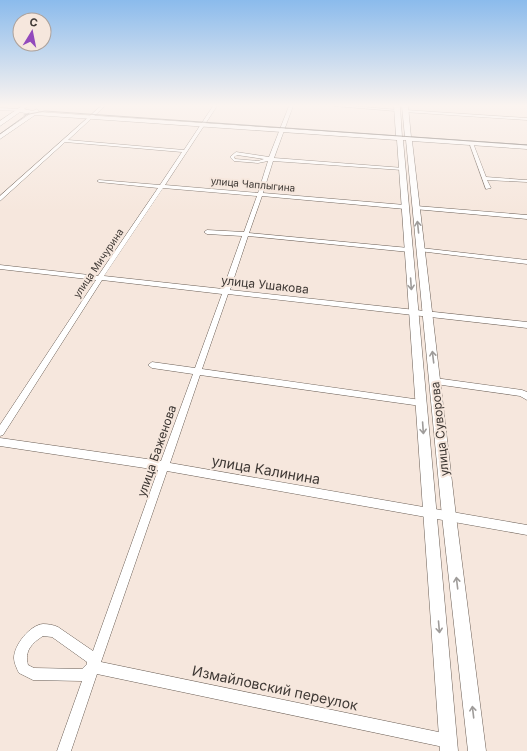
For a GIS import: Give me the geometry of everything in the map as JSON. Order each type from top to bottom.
[{"type":"main road","name":"улица Суворова","points":[[404,141],[402,169],[411,207]]},
{"type":"main road","name":"улица Суворова","points":[[404,141],[415,250],[428,314],[449,516],[477,751]]},
{"type":"main road","points":[[449,141],[527,145]]},
{"type":"main road","points":[[466,141],[527,145]]},
{"type":"main road","name":"улица Суворова","points":[[415,250],[414,312],[429,513],[449,746]]},
{"type":"street","points":[[0,199],[63,141]]},
{"type":"street","points":[[64,141],[185,151]]},
{"type":"street","name":"улица Мичурина","points":[[0,432],[191,141]]},
{"type":"street","name":"улица Баженова","points":[[64,751],[277,141]]},
{"type":"street","points":[[471,143],[488,188]]},
{"type":"street","points":[[271,159],[258,162],[234,160],[232,157],[236,153],[241,153],[271,159],[402,169]]},
{"type":"street","points":[[484,178],[525,181]]},
{"type":"street","name":"улица Чаплыгина","points":[[99,181],[527,217]]},
{"type":"street","points":[[207,232],[246,234],[527,262]]},
{"type":"street","name":"улица Ушакова","points":[[0,267],[527,325]]},
{"type":"street","points":[[152,365],[196,373],[421,403]]},
{"type":"street","points":[[435,381],[522,393],[527,397]]},
{"type":"street","name":"улица Калинина","points":[[0,442],[164,466],[527,530]]},
{"type":"street","points":[[42,630],[54,631],[92,658],[94,667],[84,675],[33,674],[23,669],[20,658],[23,647],[31,637],[42,630]]},
{"type":"street","name":"Измайловский переулок","points":[[94,667],[449,746]]},
{"type":"tram line","points":[[471,141],[527,145]]}]
